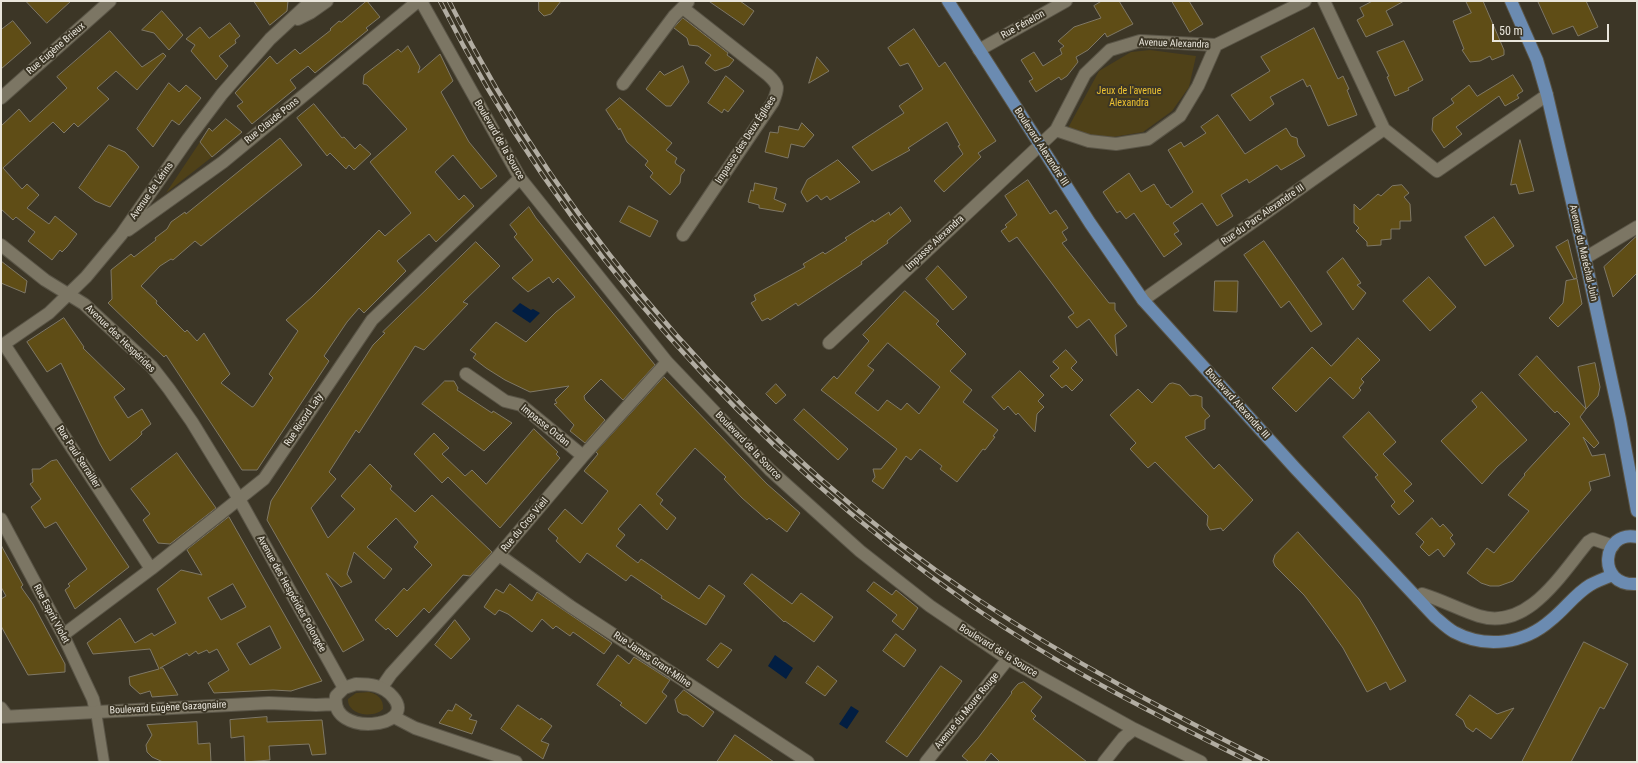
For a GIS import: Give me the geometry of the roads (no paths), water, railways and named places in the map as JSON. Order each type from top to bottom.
[{"type":"main road","name":"Boulevard Alexandre III","points":[[948,1],[1090,223],[1143,300],[1278,450],[1418,599],[1453,631],[1468,638],[1487,643],[1521,639],[1551,621],[1591,584],[1613,575]]},
{"type":"main road","name":"Avenue du Maréchal Juin","points":[[1511,1],[1537,60],[1547,95],[1585,258],[1620,419],[1637,511]]},
{"type":"main road","points":[[1637,537],[1626,537],[1613,546],[1609,553],[1608,560],[1613,575],[1624,583],[1637,584]]},
{"type":"street","name":"Rue Eugène Brieux","points":[[1,98],[110,1]]},
{"type":"street","points":[[289,22],[303,1]]},
{"type":"street","name":"Avenue de Lérins","points":[[2,345],[49,313],[69,295],[121,235],[188,139],[222,94],[266,43],[311,1]]},
{"type":"street","name":"Avenue de Lérins","points":[[289,22],[310,13],[327,1]]},
{"type":"street","name":"Boulevard de la Source","points":[[420,1],[520,178],[667,362],[770,470],[860,551],[930,606],[1008,659],[1134,729],[1201,762]]},
{"type":"street","name":"Rue Claude Pons","points":[[121,235],[223,162],[420,1]]},
{"type":"street","name":"Rue Fénelon","points":[[979,50],[1066,1]]},
{"type":"street","name":"Avenue Alexandra","points":[[1040,144],[1056,130],[1085,74],[1110,50],[1140,41],[1216,46],[1304,1]]},
{"type":"street","points":[[1324,1],[1384,129],[1437,171],[1547,95]]},
{"type":"street","name":"Impasse des Deux Églises","points":[[623,84],[674,16],[686,4],[776,82],[778,90],[773,102],[683,235]]},
{"type":"street","name":"Avenue Alexandra","points":[[1056,130],[1089,141],[1103,143],[1116,144],[1148,138],[1180,116],[1198,86],[1216,46]]},
{"type":"street","name":"Rue du Parc Alexandre III","points":[[1143,300],[1384,129]]},
{"type":"street","name":"Impasse Alexandra","points":[[829,343],[1040,144]]},
{"type":"street","name":"Rue Ricord Laty","points":[[63,635],[152,569],[264,479],[372,320],[520,178]]},
{"type":"street","points":[[1585,258],[1637,227]]},
{"type":"street","name":"Avenue des Hespérides","points":[[1,245],[45,280],[84,304],[152,367],[192,422],[239,499]]},
{"type":"street","name":"Rue Paul Serrailler","points":[[2,345],[152,569]]},
{"type":"street","name":"Rue du Cros Vieil","points":[[382,687],[391,674],[500,555],[583,456],[667,362]]},
{"type":"street","name":"Impasse Ordan","points":[[466,374],[505,401],[521,405],[583,456]]},
{"type":"street","name":"Avenue des Hespérides Polongée","points":[[239,499],[344,688]]},
{"type":"street","name":"Rue Esprit Violet","points":[[1,519],[63,635],[93,699],[96,712]]},
{"type":"street","points":[[1418,599],[1422,594],[1440,599],[1481,617],[1497,619],[1511,617],[1523,612],[1539,601],[1588,542],[1593,539],[1613,546]]},
{"type":"street","name":"Rue James Grant-Milne","points":[[500,555],[570,606],[808,762]]},
{"type":"street","name":"Avenue du Moure Rouge","points":[[926,762],[1008,659]]},
{"type":"street","points":[[356,684],[382,687],[388,691],[397,702],[398,712],[394,717],[381,723],[357,723],[340,713],[336,704],[336,696],[344,688],[356,684]]},
{"type":"street","name":"Boulevard Eugène Gazagnaire","points":[[3,713],[96,712],[270,703],[316,705],[336,704]]},
{"type":"street","points":[[96,712],[104,762]]},
{"type":"street","points":[[394,717],[415,728],[516,762]]},
{"type":"street","points":[[1104,762],[1123,738],[1134,729]]},
{"type":"water","points":[[520,303],[531,310],[533,309],[540,313],[530,323],[512,311]]},
{"type":"water","points":[[775,655],[793,668],[786,679],[768,666]]},
{"type":"water","points":[[851,706],[859,711],[847,729],[839,724]]},
{"type":"railway","points":[[440,1],[489,90],[543,176],[603,258],[668,336],[738,411],[812,480],[890,545],[972,606],[1039,650],[1074,670],[1250,762]]},
{"type":"railway","points":[[449,1],[497,89],[551,174],[611,256],[676,334],[746,409],[820,478],[898,542],[1014,623],[1121,686],[1268,762]]},
{"type":"park label","name":"Jeux de l'avenue Alexandra","points":[[1129,96]]}]
